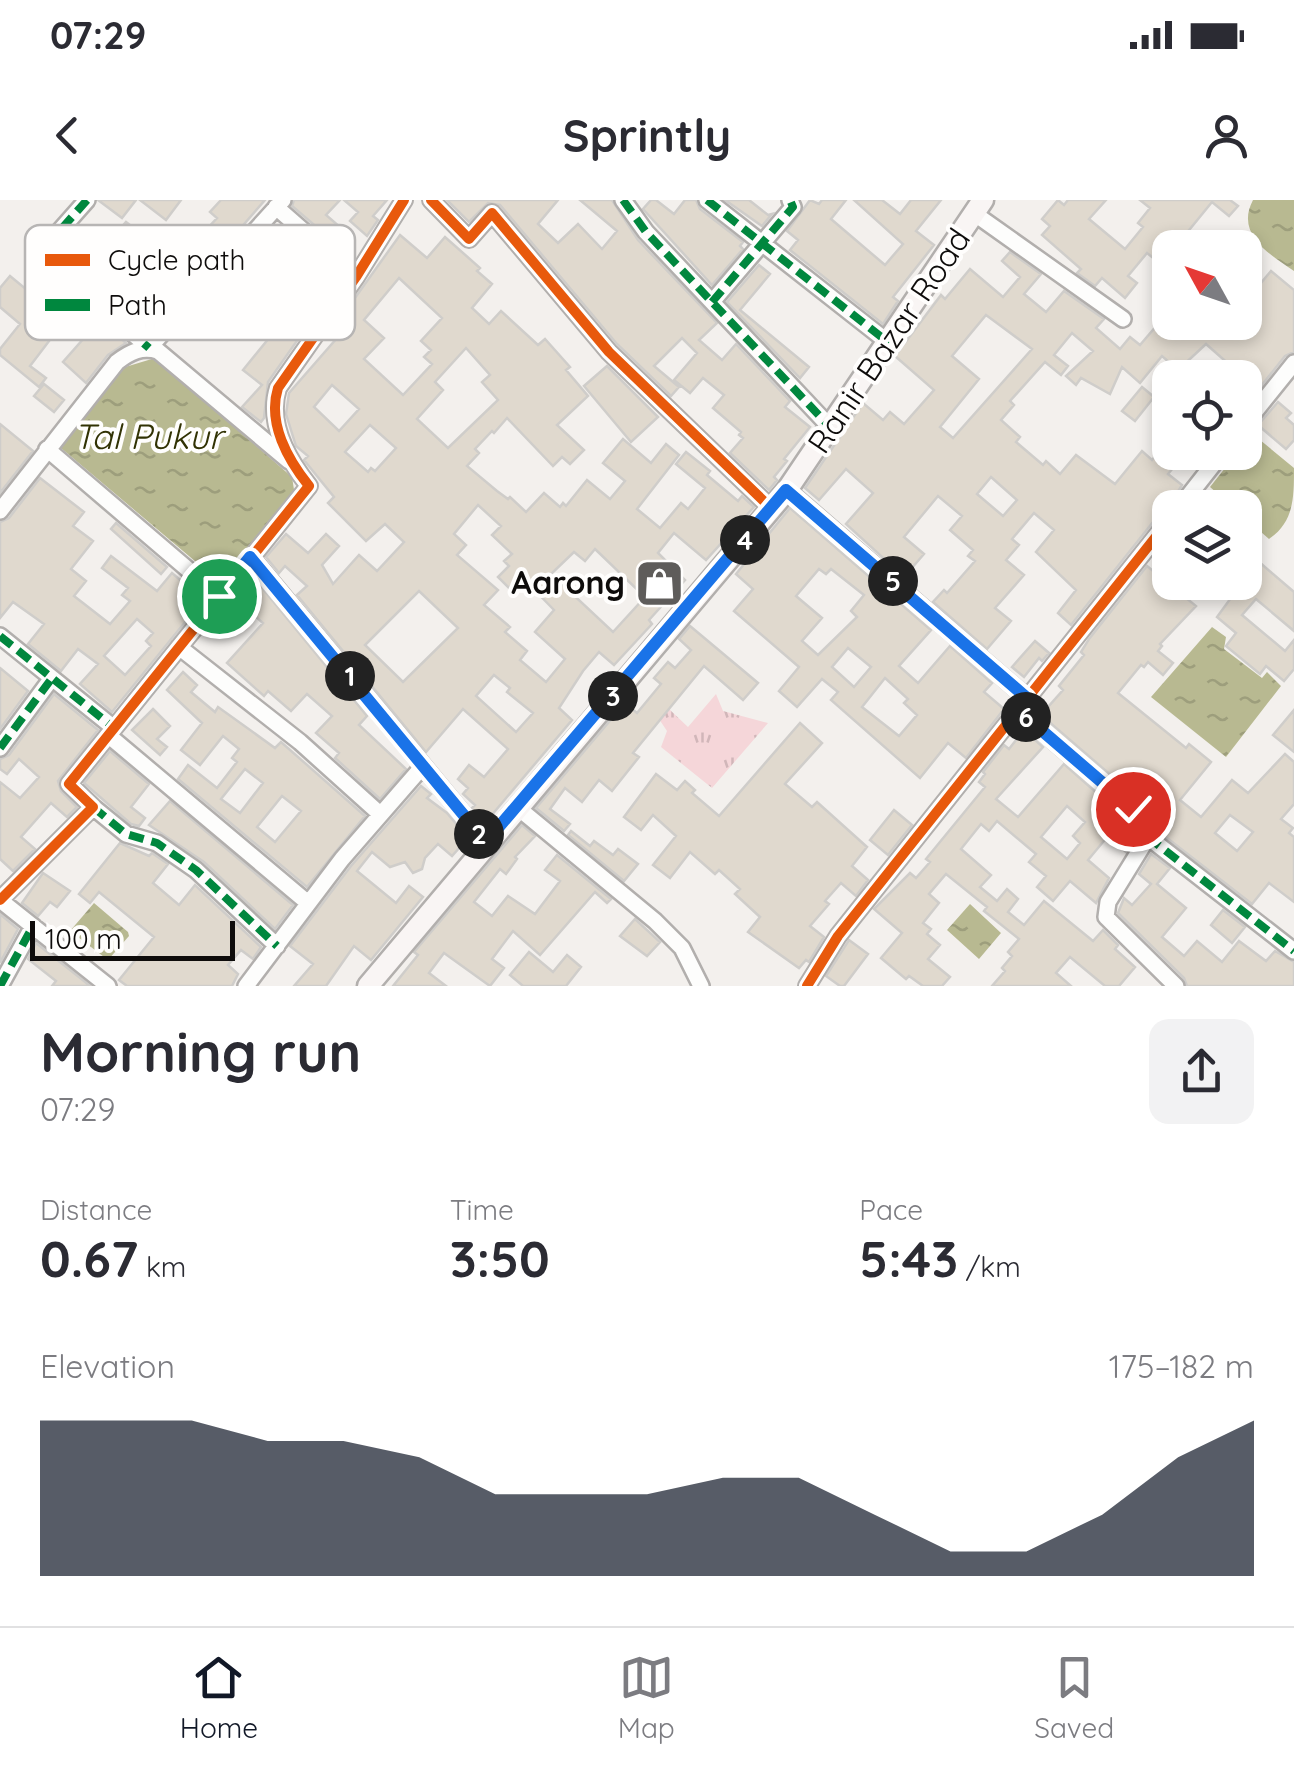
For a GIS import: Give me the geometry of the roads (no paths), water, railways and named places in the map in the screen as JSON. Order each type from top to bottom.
[{"type":"main road","name":"Ranir Bazar Road","points":[[368,986],[786,490],[979,207]]},
{"type":"street","points":[[65,225],[86,200]]},
{"type":"street","points":[[356,277],[404,200]]},
{"type":"street","points":[[431,200],[468,239],[492,213],[608,352],[771,508]]},
{"type":"street","points":[[623,200],[646,232],[830,427]]},
{"type":"street","points":[[707,200],[888,343]]},
{"type":"street","points":[[712,302],[793,207],[790,200]]},
{"type":"street","points":[[260,225],[280,203],[303,225]]},
{"type":"street","points":[[979,207],[1123,319]]},
{"type":"street","points":[[140,340],[149,348]]},
{"type":"street","points":[[149,348],[156,340]]},
{"type":"street","points":[[288,461],[275,398],[312,340]]},
{"type":"street","points":[[0,511],[117,362],[135,350],[149,348],[158,350],[288,461],[309,486],[69,784],[126,834],[157,843],[196,870],[277,946]]},
{"type":"street","points":[[1262,403],[1294,363]]},
{"type":"street","points":[[47,450],[219,596]]},
{"type":"street","points":[[1193,490],[1208,470]]},
{"type":"street","points":[[786,490],[1022,704],[1146,824],[1148,837],[1108,902],[1106,917],[1176,986]]},
{"type":"street","points":[[807,986],[838,936],[1152,541]]},
{"type":"street","points":[[250,557],[486,842]]},
{"type":"street","points":[[0,636],[308,903]]},
{"type":"street","points":[[179,646],[300,742],[380,814]]},
{"type":"street","points":[[0,748],[52,678]]},
{"type":"street","points":[[246,986],[380,814],[424,766]]},
{"type":"street","points":[[92,808],[0,900],[108,986]]},
{"type":"street","points":[[517,808],[655,921],[682,948],[701,986]]},
{"type":"street","points":[[1148,837],[1294,951]]},
{"type":"street","points":[[0,986],[33,926]]},
{"type":"water","points":[[1253,200],[1294,200],[1294,271],[1262,247],[1262,230],[1250,230]]},
{"type":"water","name":"Tal Pukur","points":[[155,358],[292,477],[295,496],[227,575],[215,578],[55,443],[122,368]]},
{"type":"water","points":[[1262,442],[1294,468],[1288,517],[1269,539],[1262,533],[1262,490],[1210,487],[1224,470],[1262,470]]},
{"type":"water","points":[[1212,627],[1226,637],[1224,649],[1262,678],[1267,672],[1281,686],[1226,757],[1151,697]]},
{"type":"water","points":[[94,903],[129,936],[108,960],[70,931]]},
{"type":"water","points":[[970,904],[1001,933],[979,959],[947,930]]},
{"type":"place","name":"Aarong","points":[[660,583]]}]
